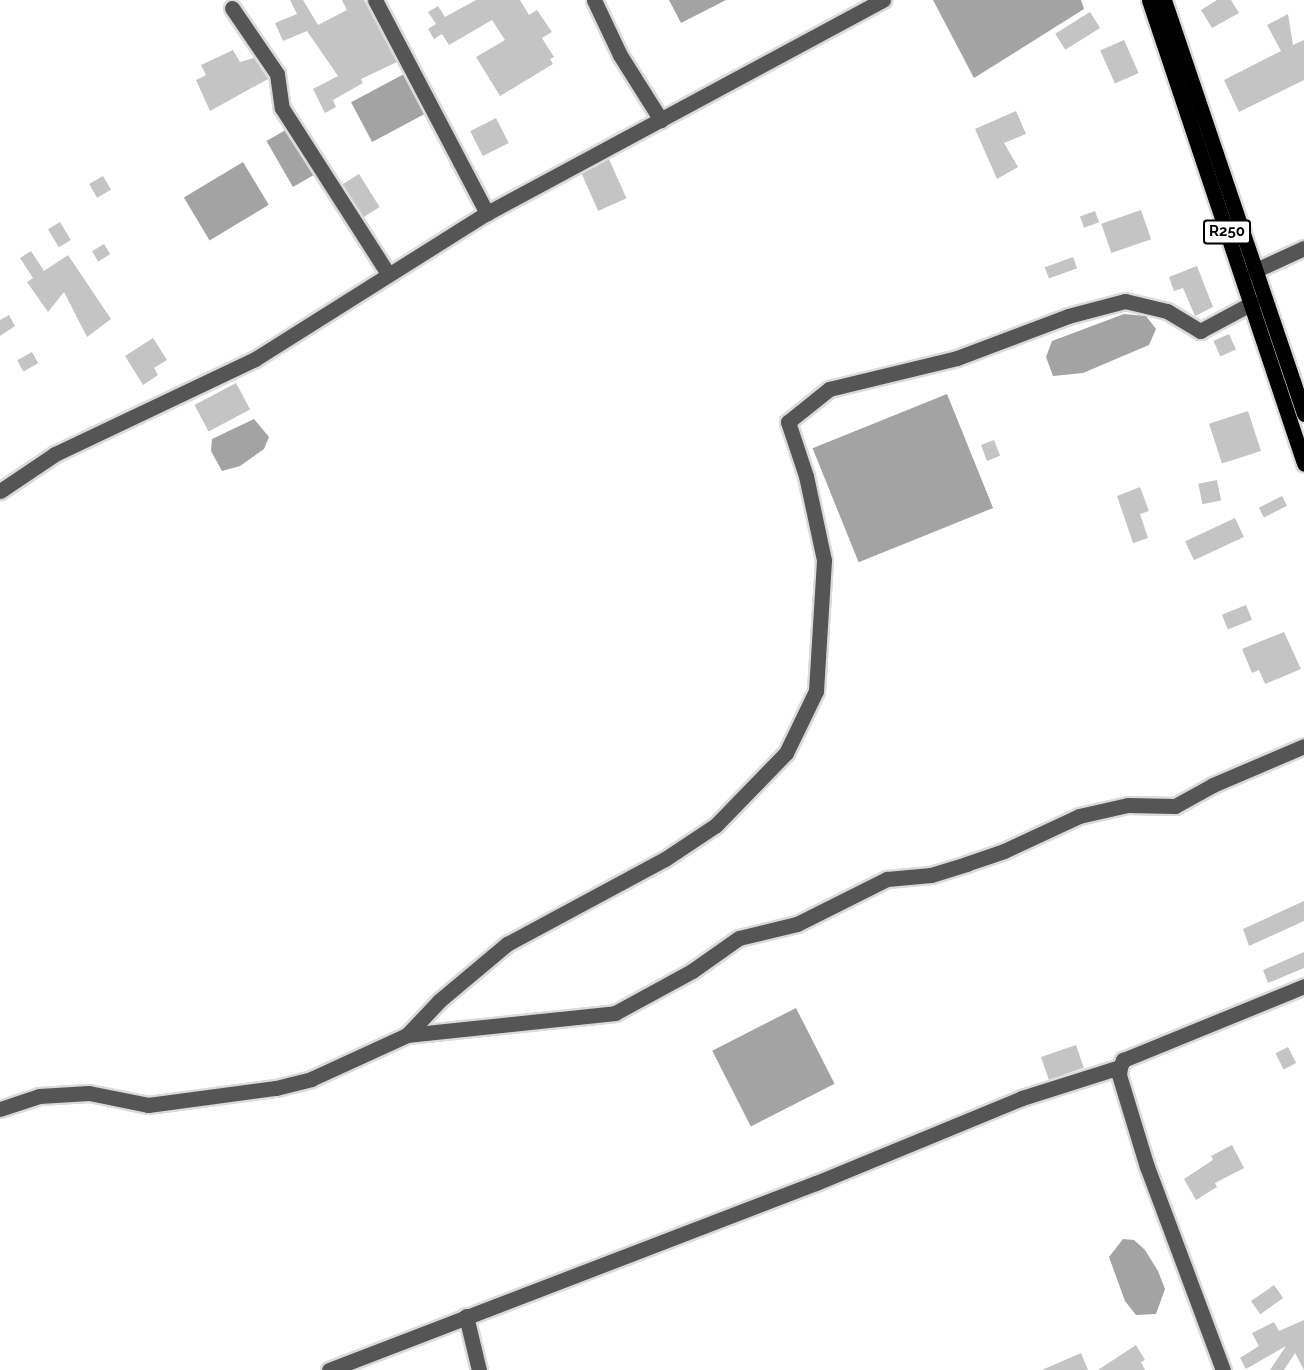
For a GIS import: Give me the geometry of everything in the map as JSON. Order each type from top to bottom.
[{"type":"main road","name":"R250","points":[[1149,0],[1304,464]]},
{"type":"main road","name":"R250","points":[[1164,0],[1304,414]]},
{"type":"street","points":[[375,0],[487,213]]},
{"type":"street","points":[[594,0],[620,55],[661,120]]},
{"type":"street","points":[[0,491],[55,454],[255,359],[487,213],[883,0]]},
{"type":"street","points":[[232,8],[277,74],[282,108],[388,274]]},
{"type":"street","points":[[1254,271],[1304,248]]},
{"type":"street","points":[[407,1035],[439,1001],[507,944],[665,859],[716,825],[786,753],[816,692],[824,560],[806,476],[788,422],[829,389],[957,358],[1068,316],[1125,301],[1167,311],[1200,331],[1252,303]]},
{"type":"street","points":[[0,1109],[39,1096],[89,1093],[148,1105],[276,1088],[311,1079],[407,1035],[615,1013],[692,971],[740,938],[797,924],[886,879],[931,875],[966,864],[1004,851],[1079,816],[1128,805],[1175,806],[1213,785],[1304,746]]},
{"type":"street","points":[[1223,1370],[1147,1167],[1119,1075],[1120,1067],[1123,1060],[1304,986]]},
{"type":"street","points":[[329,1370],[655,1246],[1022,1098],[1120,1067]]},
{"type":"street","points":[[466,1316],[479,1370]]},
{"type":"shaded area","points":[[669,0],[726,0],[681,23]]},
{"type":"shaded area","points":[[933,0],[1081,0],[1084,9],[974,78]]},
{"type":"shaded area","points":[[404,74],[425,114],[372,142],[351,102]]},
{"type":"shaded area","points":[[289,128],[316,174],[293,187],[266,141]]},
{"type":"shaded area","points":[[243,162],[269,205],[210,240],[184,198]]},
{"type":"shaded area","points":[[1124,314],[1146,316],[1156,329],[1149,345],[1083,373],[1053,376],[1046,357],[1052,341]]},
{"type":"shaded area","points":[[947,394],[993,508],[859,562],[813,448]]},
{"type":"shaded area","points":[[254,419],[269,437],[264,449],[240,466],[222,471],[211,451],[212,439]]},
{"type":"shaded area","points":[[796,1008],[835,1084],[751,1126],[712,1051]]},
{"type":"shaded area","points":[[1123,1239],[1134,1240],[1145,1250],[1158,1271],[1165,1289],[1156,1314],[1136,1315],[1125,1301],[1109,1257]]},
{"type":"building","points":[[290,0],[303,0],[318,25],[347,10],[342,0],[364,0],[397,62],[361,79],[363,83],[333,100],[336,107],[325,113],[313,89],[338,76],[307,31],[283,41],[275,23],[297,14]]},
{"type":"building","points":[[476,0],[520,0],[529,15],[537,10],[552,32],[542,38],[554,57],[550,59],[553,64],[500,96],[476,57],[505,40],[492,20],[449,45],[442,34],[434,39],[428,29],[436,24],[428,12],[438,6],[445,17]]},
{"type":"building","points":[[1217,0],[1231,0],[1239,13],[1212,28],[1201,10]]},
{"type":"building","points":[[1090,12],[1100,28],[1065,50],[1055,34]]},
{"type":"building","points":[[1288,14],[1293,45],[1304,40],[1304,80],[1239,112],[1224,80],[1281,51],[1267,25]]},
{"type":"building","points":[[1124,40],[1139,73],[1115,83],[1100,51]]},
{"type":"building","points":[[233,50],[240,62],[254,58],[268,79],[210,111],[196,80],[206,75],[201,65]]},
{"type":"building","points":[[1016,111],[1026,134],[1004,143],[1018,167],[997,179],[975,129]]},
{"type":"building","points":[[496,118],[509,143],[483,156],[470,131]]},
{"type":"building","points":[[609,159],[626,198],[598,211],[581,172]]},
{"type":"building","points":[[359,174],[380,207],[363,218],[342,185]]},
{"type":"building","points":[[103,176],[111,190],[97,198],[89,184]]},
{"type":"building","points":[[1141,210],[1151,239],[1111,253],[1101,224]]},
{"type":"building","points":[[1095,211],[1099,222],[1084,228],[1080,216]]},
{"type":"building","points":[[60,222],[71,240],[59,247],[48,229]]},
{"type":"building","points":[[104,244],[110,254],[98,261],[92,251]]},
{"type":"building","points":[[31,251],[44,271],[68,255],[111,319],[87,337],[64,292],[48,312],[27,282],[33,278],[20,258]]},
{"type":"building","points":[[1073,257],[1077,268],[1049,279],[1045,267]]},
{"type":"building","points":[[1197,266],[1213,307],[1195,316],[1183,288],[1174,291],[1169,277]]},
{"type":"building","points":[[9,315],[15,326],[0,336],[0,320]]},
{"type":"building","points":[[1229,334],[1236,350],[1220,356],[1213,341]]},
{"type":"building","points":[[153,338],[167,360],[154,368],[158,375],[143,385],[125,356]]},
{"type":"building","points":[[32,352],[38,363],[23,372],[17,360]]},
{"type":"building","points":[[236,383],[250,409],[209,432],[195,405]]},
{"type":"building","points":[[1248,411],[1261,451],[1222,464],[1209,424]]},
{"type":"building","points":[[994,440],[1000,456],[987,461],[981,445]]},
{"type":"building","points":[[1217,480],[1221,501],[1202,504],[1198,484]]},
{"type":"building","points":[[1140,487],[1149,511],[1140,514],[1148,538],[1133,543],[1117,496]]},
{"type":"building","points":[[1282,496],[1287,506],[1264,518],[1259,508]]},
{"type":"building","points":[[1235,518],[1244,537],[1194,560],[1185,541]]},
{"type":"building","points":[[1246,605],[1252,620],[1228,630],[1222,615]]},
{"type":"building","points":[[1284,632],[1301,669],[1265,684],[1259,670],[1252,673],[1242,649]]},
{"type":"building","points":[[1304,901],[1304,921],[1249,946],[1243,929]]},
{"type":"building","points":[[1304,952],[1304,968],[1268,983],[1263,970]]},
{"type":"building","points":[[1076,1045],[1084,1068],[1049,1080],[1041,1057]]},
{"type":"building","points":[[1288,1047],[1296,1063],[1284,1069],[1276,1053]]},
{"type":"building","points":[[1232,1145],[1244,1168],[1215,1183],[1217,1187],[1196,1200],[1184,1179],[1213,1160],[1211,1156]]},
{"type":"building","points":[[1274,1285],[1283,1298],[1260,1314],[1251,1301]]},
{"type":"building","points":[[1304,1320],[1304,1370],[1295,1353],[1284,1370],[1270,1370],[1286,1346],[1246,1369],[1240,1358],[1259,1346],[1252,1333],[1274,1322],[1279,1331]]},
{"type":"building","points":[[1136,1345],[1145,1360],[1141,1362],[1145,1370],[1098,1370]]},
{"type":"building","points":[[1081,1353],[1088,1370],[1042,1370]]}]
